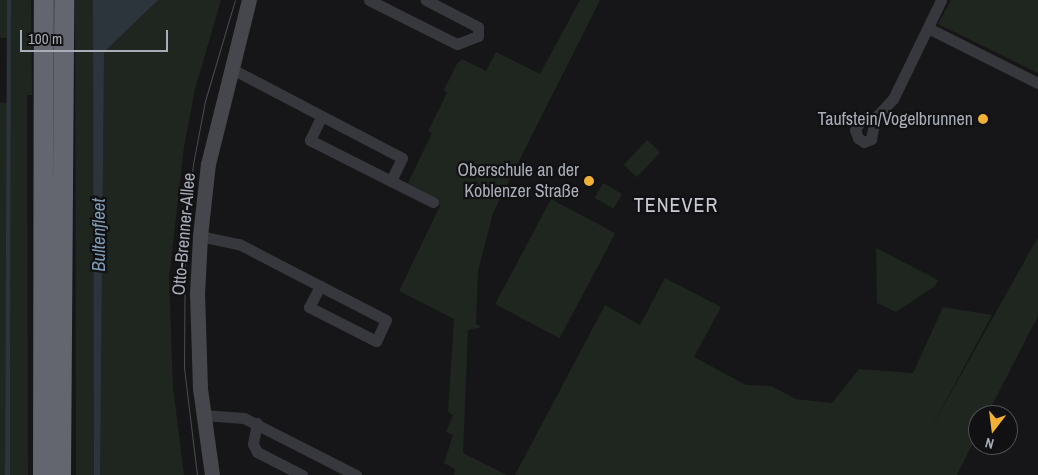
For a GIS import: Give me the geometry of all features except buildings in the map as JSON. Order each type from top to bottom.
[{"type":"highway","points":[[43,475],[44,0]]},
{"type":"highway","points":[[61,475],[64,0]]},
{"type":"street","name":"Otto-Brenner-Allee","points":[[212,475],[202,415],[197,294],[200,236],[208,164],[230,68],[249,0]]},
{"type":"street","points":[[369,0],[457,44],[478,36],[478,27],[426,0]]},
{"type":"street","points":[[875,118],[892,99],[941,0]]},
{"type":"street","points":[[928,28],[1038,83]]},
{"type":"street","points":[[230,68],[402,158],[391,181]]},
{"type":"street","points":[[321,117],[310,140],[432,202]]},
{"type":"street","points":[[200,236],[240,244],[386,320],[376,341],[309,307],[320,286]]},
{"type":"street","points":[[202,415],[230,415],[257,423],[356,475]]},
{"type":"street","points":[[257,423],[253,444],[257,452],[302,475]]},
{"type":"shaded area","points":[[0,0],[7,0],[7,38],[0,38]]},
{"type":"shaded area","points":[[11,0],[31,0],[32,95],[27,95],[28,475],[10,475]]},
{"type":"shaded area","points":[[75,0],[221,0],[195,89],[184,147],[169,278],[173,387],[184,475],[76,475]]},
{"type":"shaded area","points":[[580,0],[600,0],[493,213],[478,271],[476,324],[482,327],[468,330],[463,453],[507,475],[454,475],[455,469],[444,463],[453,435],[446,432],[453,415],[448,412],[454,319],[399,291],[440,206],[436,198],[408,183],[432,133],[428,131],[447,93],[444,90],[457,64],[462,59],[486,71],[496,52],[540,74]]},
{"type":"shaded area","points":[[951,0],[1038,0],[1038,73],[938,24]]},
{"type":"shaded area","points":[[0,102],[7,103],[5,475],[0,475]]},
{"type":"shaded area","points":[[647,140],[660,152],[637,177],[624,165]]},
{"type":"shaded area","points":[[603,183],[622,194],[614,209],[594,198]]},
{"type":"shaded area","points":[[551,199],[615,233],[560,338],[495,304]]},
{"type":"shaded area","points":[[1038,237],[1038,316],[992,405],[968,405],[968,453],[957,475],[515,475],[605,305],[640,325],[665,278],[721,307],[694,357],[746,385],[771,386],[796,399],[832,403],[859,369],[913,373],[943,307],[992,315],[929,432]]},
{"type":"shaded area","points":[[876,248],[938,280],[935,286],[896,312],[877,303]]},
{"type":"water","points":[[7,0],[11,0],[10,475],[5,475]]},
{"type":"water","name":"Bultenfleet","points":[[93,0],[158,0],[104,52],[100,475],[94,475]]},
{"type":"tram line","points":[[197,475],[184,367],[185,237],[193,164],[205,101],[235,0]]},
{"type":"place","name":"Taufstein/Vogelbrunnen","points":[[983,119]]},
{"type":"place","name":"Oberschule an der Koblenzer Straße","points":[[589,181]]},
{"type":"district","name":"TENEVER","points":[[676,204]]}]
